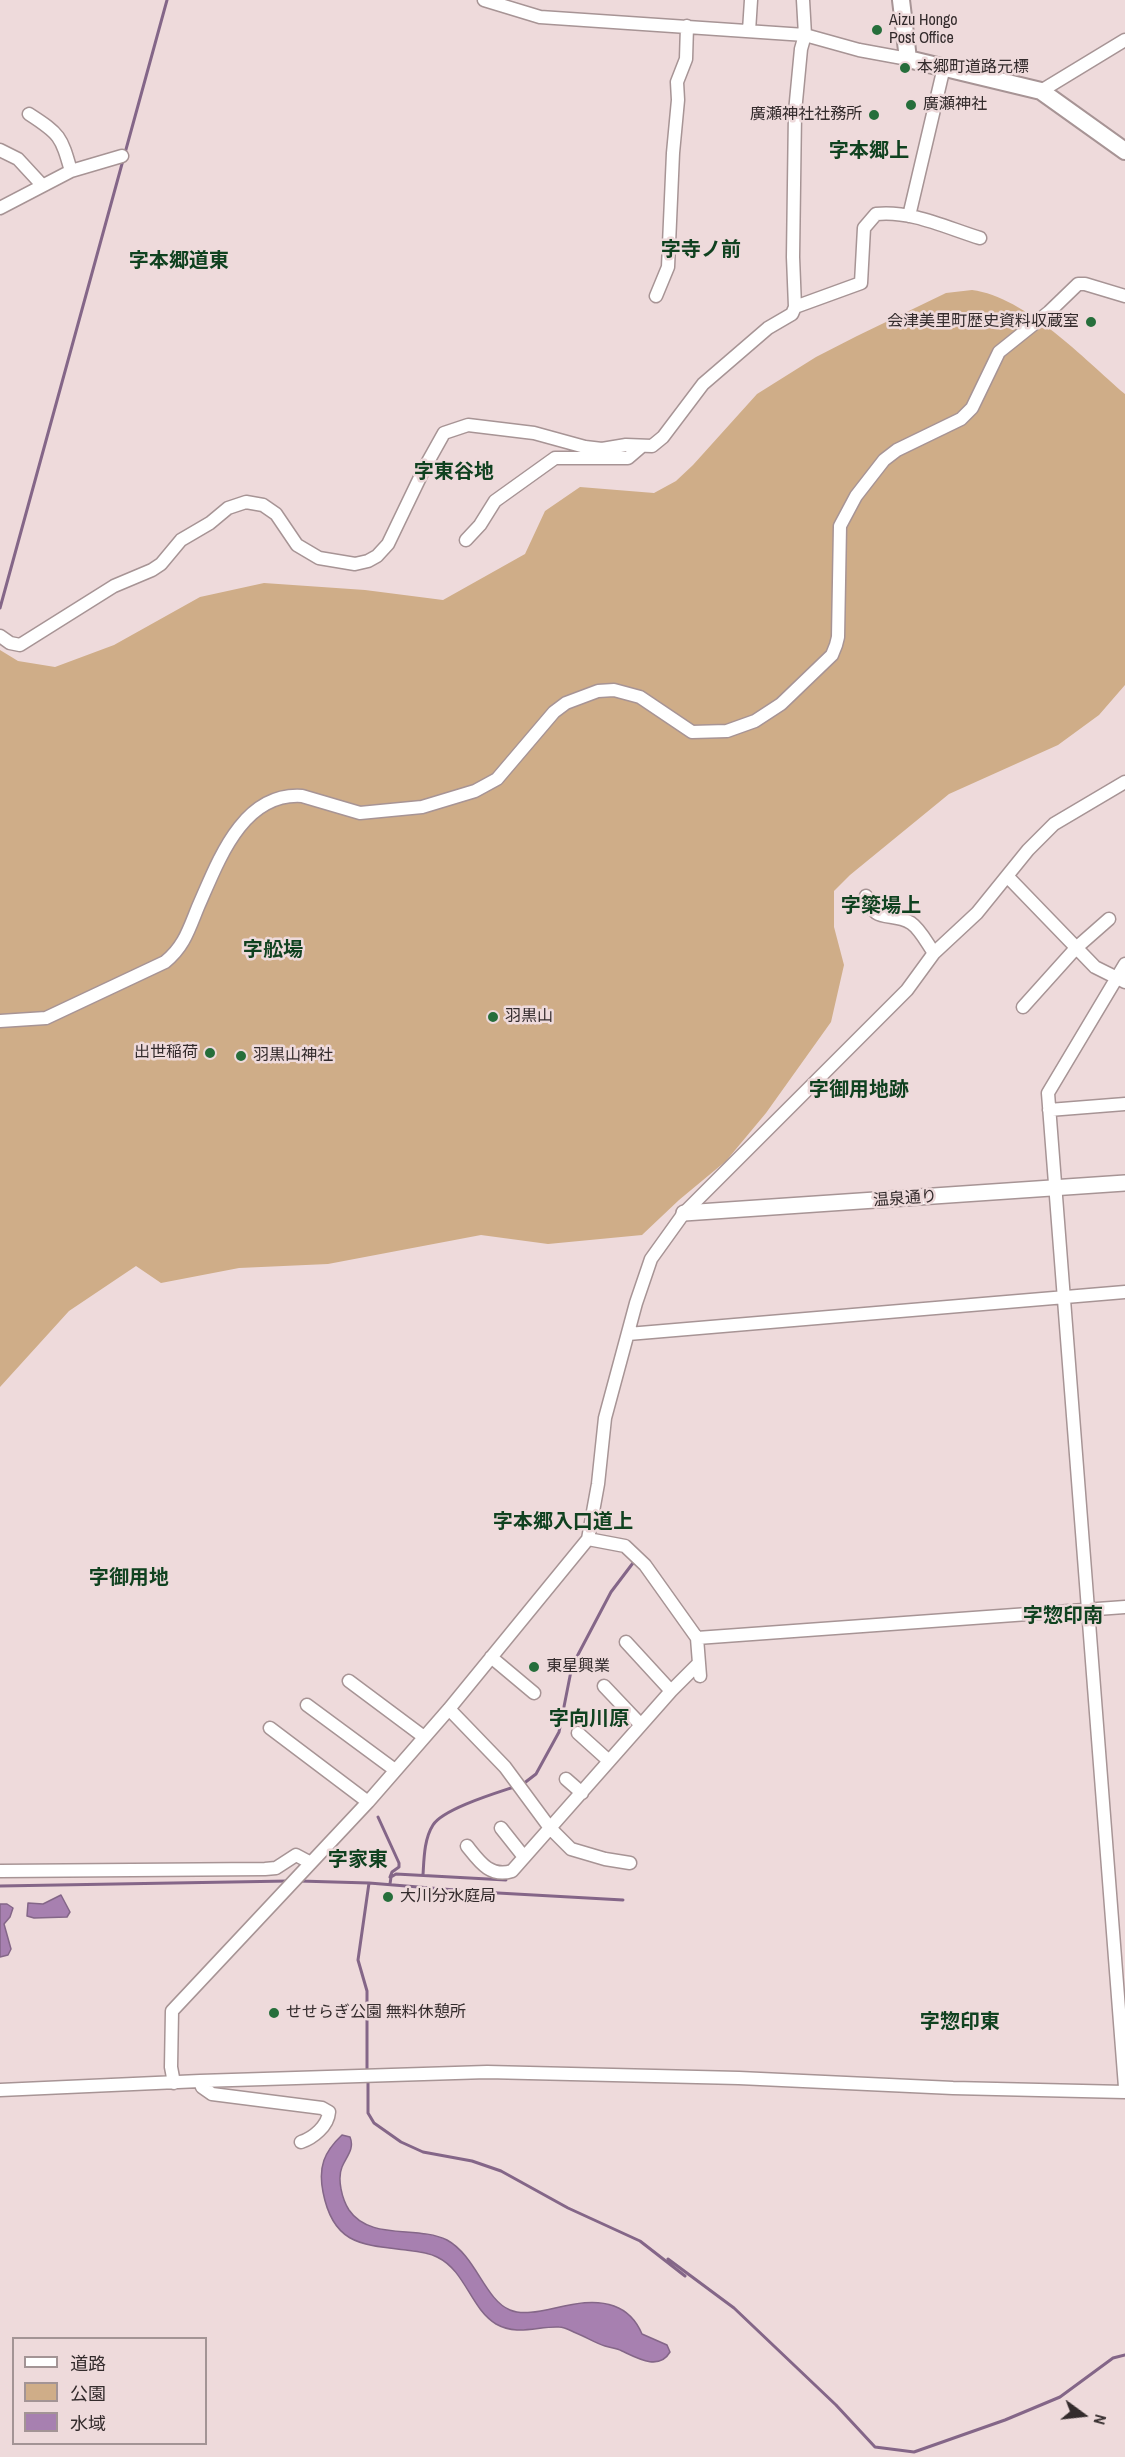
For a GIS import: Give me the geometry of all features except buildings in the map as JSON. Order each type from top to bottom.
[{"type":"main road","points":[[901,0],[908,58],[1041,91],[1125,151]]},
{"type":"street","points":[[748,31],[751,0]]},
{"type":"street","points":[[0,636],[10,643],[20,645],[114,586],[152,570],[161,564],[182,540],[210,523],[228,508],[246,502],[264,505],[276,514],[297,545],[319,558],[355,564],[368,561],[377,556],[388,544],[444,433],[468,425],[534,433],[594,448],[652,446],[663,436],[703,384],[768,328],[792,314],[795,307],[793,257],[795,112],[801,49],[805,35],[803,0]]},
{"type":"street","points":[[492,1],[540,17],[805,35],[860,50],[908,58]]},
{"type":"street","points":[[656,296],[669,267],[673,153],[678,100],[677,81],[686,59],[687,26]]},
{"type":"street","points":[[1041,91],[1125,40]]},
{"type":"street","points":[[909,216],[944,67]]},
{"type":"street","points":[[29,114],[54,130],[62,140],[71,171]]},
{"type":"street","points":[[0,150],[18,159],[42,185]]},
{"type":"street","points":[[1,206],[71,171],[122,156]]},
{"type":"street","points":[[795,307],[861,283],[864,228],[876,214],[909,216],[980,238]]},
{"type":"street","points":[[0,1021],[46,1018],[165,962],[174,955],[184,941],[209,883],[236,832],[249,815],[261,805],[276,799],[292,795],[302,796],[360,813],[378,813],[422,807],[475,791],[496,779],[554,712],[574,699],[598,692],[614,690],[639,697],[692,732],[727,731],[755,722],[781,704],[832,655],[838,637],[840,526],[856,496],[884,460],[897,450],[961,419],[972,408],[999,352],[1046,315],[1078,284],[1085,284],[1125,297]]},
{"type":"street","points":[[466,540],[480,525],[495,501],[555,458],[628,458],[642,446]]},
{"type":"street","points":[[174,2083],[171,2067],[172,2011],[368,1802],[449,1709],[588,1539],[598,1484],[605,1418],[651,1259],[662,1241],[684,1213],[907,990],[934,953],[977,913],[1028,850],[1054,824],[1125,782]]},
{"type":"street","points":[[1007,876],[1095,966],[1121,980]]},
{"type":"street","points":[[866,896],[876,914],[905,920],[915,926],[934,953]]},
{"type":"street","points":[[1023,1006],[1076,948],[1109,919]]},
{"type":"street","points":[[1125,964],[1121,980],[1048,1093],[1125,2087]]},
{"type":"street","points":[[1049,1110],[1125,1104]]},
{"type":"street","name":"温泉通り","points":[[684,1213],[1055,1190],[1125,1183]]},
{"type":"street","points":[[628,1334],[1125,1292]]},
{"type":"street","points":[[588,1539],[625,1546],[645,1566],[697,1638],[700,1676]]},
{"type":"street","points":[[697,1638],[1125,1607]]},
{"type":"street","points":[[626,1642],[670,1692]]},
{"type":"street","points":[[491,1657],[534,1693]]},
{"type":"street","points":[[467,1846],[485,1868],[503,1874],[512,1871],[670,1692],[699,1663]]},
{"type":"street","points":[[349,1681],[424,1737]]},
{"type":"street","points":[[604,1686],[641,1725]]},
{"type":"street","points":[[307,1705],[394,1770]]},
{"type":"street","points":[[449,1709],[505,1767],[550,1828],[571,1849],[605,1859],[630,1863]]},
{"type":"street","points":[[270,1728],[368,1802]]},
{"type":"street","points":[[578,1733],[609,1761]]},
{"type":"street","points":[[566,1779],[582,1793]]},
{"type":"street","points":[[501,1828],[524,1857]]},
{"type":"street","points":[[0,1871],[265,1869],[276,1868],[296,1855],[308,1866]]},
{"type":"street","points":[[0,2090],[487,2072],[739,2078],[953,2088],[1125,2092]]},
{"type":"street","points":[[200,2081],[202,2087],[212,2094],[322,2108],[329,2112],[325,2125],[307,2140],[301,2142]]},
{"type":"green space","points":[[972,290],[1013,304],[1033,317],[1073,348],[1125,394],[1125,685],[1099,715],[1058,745],[949,794],[850,875],[834,891],[834,927],[844,965],[831,1022],[766,1113],[726,1161],[679,1200],[642,1235],[548,1244],[481,1235],[328,1264],[239,1268],[161,1283],[136,1266],[69,1311],[0,1387],[0,650],[18,661],[55,667],[114,645],[200,597],[264,583],[365,590],[443,600],[525,554],[545,511],[580,487],[654,493],[676,481],[693,465],[757,394],[816,357],[857,336],[946,293]]},
{"type":"water","points":[[61,1895],[70,1912],[67,1917],[34,1918],[27,1916],[28,1903],[43,1904]]},
{"type":"water","points":[[0,1904],[7,1904],[13,1908],[4,1924],[11,1949],[8,1955],[0,1957]]},
{"type":"water","points":[[342,2135],[350,2137],[351,2145],[340,2177],[342,2195],[349,2210],[358,2220],[381,2229],[422,2233],[447,2240],[466,2256],[494,2297],[510,2310],[532,2312],[586,2303],[614,2306],[631,2317],[642,2334],[667,2345],[670,2352],[665,2358],[654,2362],[601,2345],[563,2328],[520,2330],[504,2328],[487,2317],[455,2271],[437,2257],[422,2252],[375,2246],[351,2239],[334,2222],[323,2192],[321,2175],[327,2154]]},
{"type":"waterway","points":[[0,608],[167,0]]},
{"type":"waterway","points":[[523,1784],[536,1774],[559,1732],[572,1666],[611,1592],[636,1559]]},
{"type":"waterway","points":[[423,1875],[428,1836],[439,1819],[470,1802],[514,1787]]},
{"type":"waterway","points":[[378,1817],[399,1863],[399,1867],[392,1872],[390,1877]]},
{"type":"waterway","points":[[390,1884],[391,1877],[396,1874],[506,1880]]},
{"type":"waterway","points":[[0,1886],[289,1881]]},
{"type":"waterway","points":[[299,1881],[369,1883],[358,1960],[367,1991],[367,2074]]},
{"type":"waterway","points":[[369,1883],[623,1900]]},
{"type":"waterway","points":[[368,2080],[368,2113],[374,2123],[401,2142],[423,2152],[472,2161],[501,2171],[568,2208],[640,2241],[685,2276]]},
{"type":"waterway","points":[[668,2259],[734,2308],[836,2405],[875,2447],[914,2452],[1005,2420],[1060,2397],[1113,2358],[1125,2355]]},
{"type":"place","name":"Aizu Hongo Post Office","points":[[877,30]]},
{"type":"place","name":"本郷町道路元標","points":[[905,68]]},
{"type":"place","name":"廣瀬神社","points":[[911,105]]},
{"type":"place","name":"廣瀬神社社務所","points":[[874,115]]},
{"type":"place","name":"会津美里町歴史資料収蔵室","points":[[1091,322]]},
{"type":"place","name":"羽黒山","points":[[493,1017]]},
{"type":"place","name":"出世稲荷","points":[[210,1053]]},
{"type":"place","name":"羽黒山神社","points":[[241,1056]]},
{"type":"place","name":"東星興業","points":[[534,1667]]},
{"type":"place","name":"大川分水庭局","points":[[388,1897]]},
{"type":"place","name":"せせらぎ公園 無料休憩所","points":[[274,2013]]},
{"type":"district","name":"字本郷上","points":[[869,152]]},
{"type":"district","name":"字寺ノ前","points":[[701,251]]},
{"type":"district","name":"字本郷道東","points":[[179,262]]},
{"type":"district","name":"字東谷地","points":[[454,473]]},
{"type":"district","name":"字簗場上","points":[[881,907]]},
{"type":"district","name":"字舩場","points":[[273,951]]},
{"type":"district","name":"字御用地跡","points":[[859,1091]]},
{"type":"district","name":"字本郷入口道上","points":[[563,1523]]},
{"type":"district","name":"字御用地","points":[[129,1579]]},
{"type":"district","name":"字惣印南","points":[[1063,1617]]},
{"type":"district","name":"字向川原","points":[[589,1720]]},
{"type":"district","name":"字家東","points":[[358,1861]]},
{"type":"district","name":"字惣印東","points":[[960,2023]]}]
